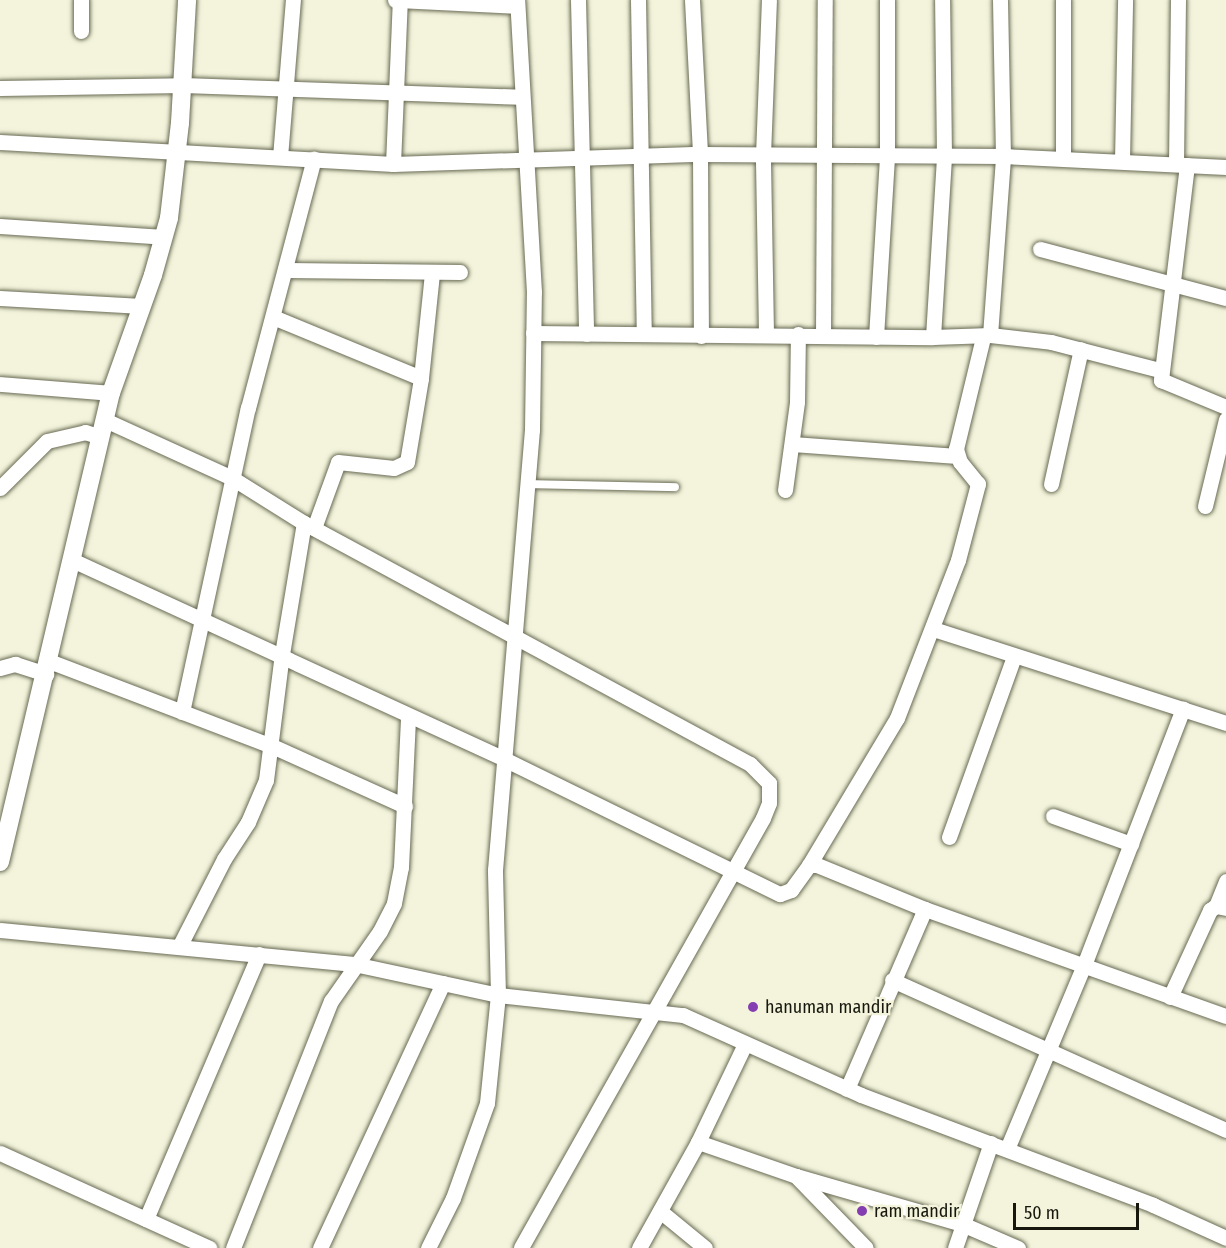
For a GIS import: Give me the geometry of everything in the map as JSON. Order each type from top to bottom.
[{"type":"street","points":[[81,0],[81,31]]},
{"type":"street","points":[[0,862],[111,393],[164,237],[178,151],[187,0]]},
{"type":"street","points":[[280,157],[293,0]]},
{"type":"street","points":[[393,164],[398,0],[517,3],[533,333],[528,484],[495,870],[498,995],[487,1103],[453,1198],[428,1248]]},
{"type":"street","points":[[578,0],[586,334]]},
{"type":"street","points":[[638,0],[644,334]]},
{"type":"street","points":[[692,0],[699,154],[701,336]]},
{"type":"street","points":[[765,333],[763,155],[769,0]]},
{"type":"street","points":[[823,334],[826,155],[825,0]]},
{"type":"street","points":[[876,337],[887,157],[887,0]]},
{"type":"street","points":[[933,338],[944,156],[942,0]]},
{"type":"street","points":[[957,456],[987,335],[1002,156],[1000,0]]},
{"type":"street","points":[[1063,0],[1063,158]]},
{"type":"street","points":[[1122,161],[1125,0]]},
{"type":"street","points":[[1178,0],[1181,165],[1173,283],[1159,370],[1161,380],[1168,387],[1226,407]]},
{"type":"street","points":[[0,88],[183,85],[287,91],[394,92],[520,98]]},
{"type":"street","points":[[0,142],[393,164],[526,162],[582,157],[699,154],[1002,156],[1226,167]]},
{"type":"street","points":[[182,712],[232,478],[314,159]]},
{"type":"street","points":[[0,226],[164,237]]},
{"type":"street","points":[[1040,249],[1226,298]]},
{"type":"street","points":[[286,270],[460,272]]},
{"type":"street","points":[[180,945],[257,802],[272,746],[282,654],[309,526],[338,462],[394,468],[407,462],[422,378],[432,273]]},
{"type":"street","points":[[0,298],[142,306]]},
{"type":"street","points":[[273,316],[422,378]]},
{"type":"street","points":[[533,333],[701,336],[765,333],[933,338],[987,335],[1081,349],[1159,370]]},
{"type":"street","points":[[784,490],[793,444],[798,334]]},
{"type":"street","points":[[1050,484],[1081,349]]},
{"type":"street","points":[[0,384],[111,393]]},
{"type":"street","points":[[1206,506],[1226,420]]},
{"type":"street","points":[[0,488],[47,441],[102,428],[232,478],[309,526],[762,774],[769,783],[769,803],[521,1248]]},
{"type":"street","points":[[72,560],[282,654],[408,717],[506,760],[730,872],[786,895],[809,865],[897,718],[933,629],[978,492],[976,477],[957,456],[793,444]]},
{"type":"street","points":[[933,629],[1226,723]]},
{"type":"street","points":[[949,837],[1014,656]]},
{"type":"street","points":[[0,668],[15,664],[48,667],[182,712],[272,746],[405,806]]},
{"type":"street","points":[[1007,1149],[1084,965],[1184,708]]},
{"type":"street","points":[[233,1248],[331,1001],[354,964],[380,931],[394,903],[401,867],[408,717]]},
{"type":"street","points":[[1053,816],[1131,844]]},
{"type":"street","points":[[809,865],[925,909],[1226,1016]]},
{"type":"street","points":[[1170,997],[1210,910],[1221,907],[1226,881]]},
{"type":"street","points":[[847,1089],[892,980],[925,909]]},
{"type":"street","points":[[0,930],[180,945],[354,964],[498,995],[654,1010],[683,1015],[847,1089],[1007,1149],[1226,1238]]},
{"type":"street","points":[[146,1219],[259,954]]},
{"type":"street","points":[[892,980],[1226,1130]]},
{"type":"street","points":[[320,1248],[443,983]]},
{"type":"street","points":[[639,1248],[698,1142],[745,1044]]},
{"type":"street","points":[[698,1142],[796,1176],[962,1224],[1018,1248]]},
{"type":"street","points":[[955,1248],[991,1143]]},
{"type":"street","points":[[0,1153],[209,1248]]},
{"type":"street","points":[[796,1176],[866,1248]]},
{"type":"street","points":[[660,1211],[705,1248]]},
{"type":"lane","points":[[528,484],[675,487]]},
{"type":"place","name":"hanuman mandir","points":[[753,1007]]},
{"type":"place","name":"ram mandir","points":[[862,1211]]}]
